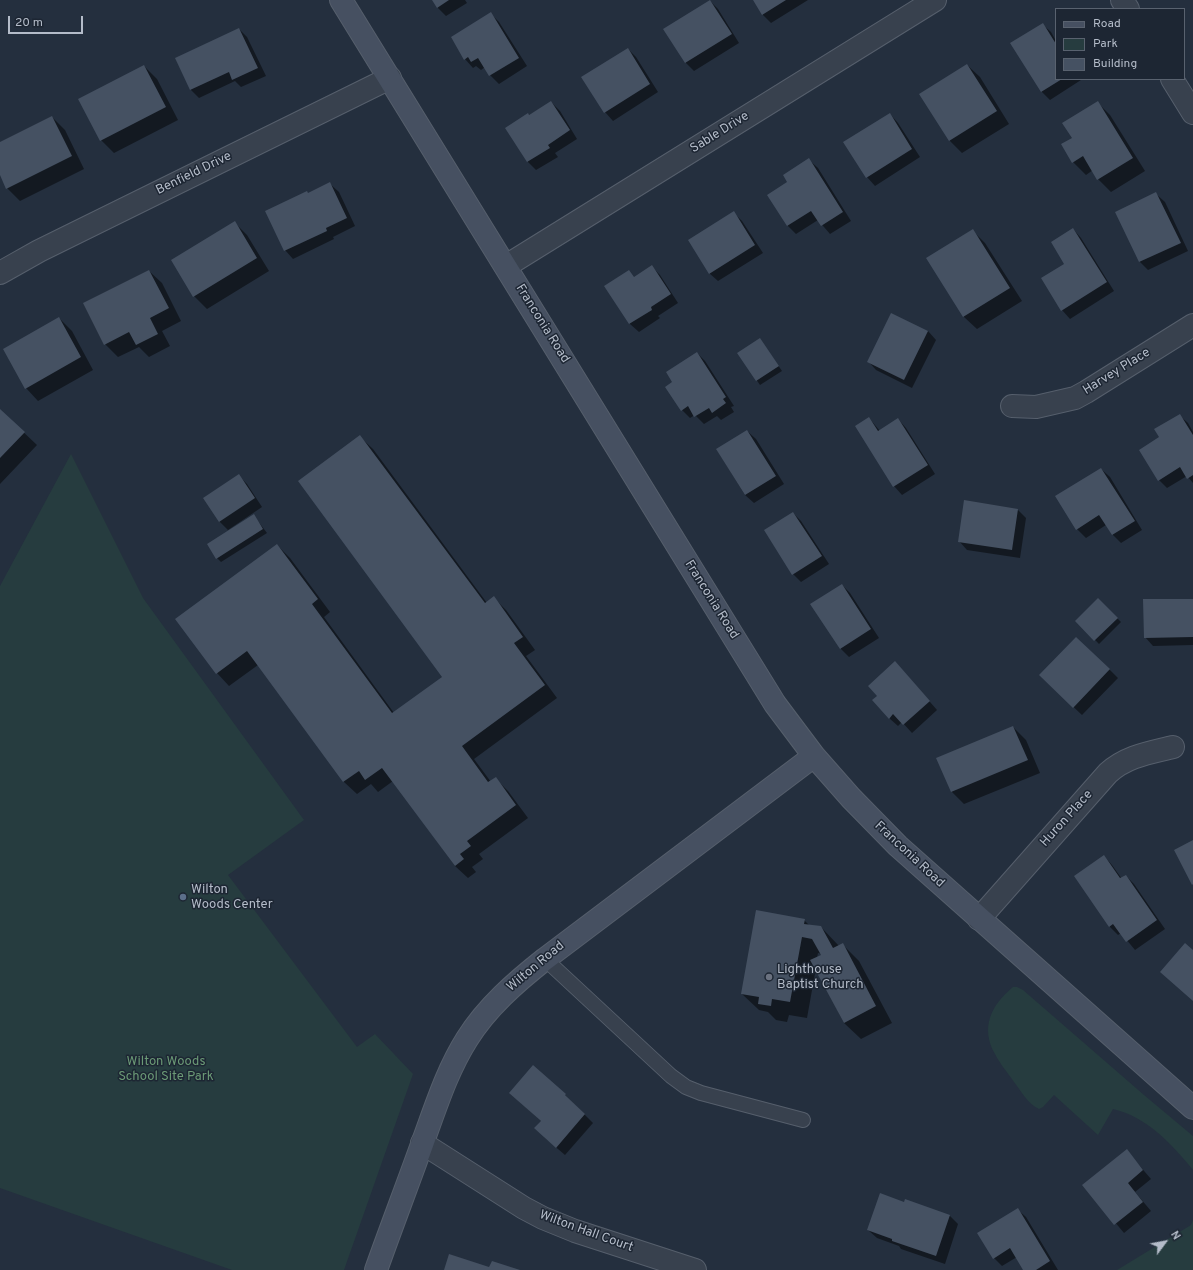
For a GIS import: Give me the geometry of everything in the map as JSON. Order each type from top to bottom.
[{"type":"main road","name":"Franconia Road","points":[[342,0],[775,704],[814,756],[851,798],[898,846],[1193,1108]]},
{"type":"main road","name":"Wilton Road","points":[[376,1270],[454,1062],[467,1038],[498,1000],[518,980],[545,959],[814,756]]},
{"type":"street","name":"Sable Drive","points":[[506,266],[935,0]]},
{"type":"street","name":"Benfield Drive","points":[[0,273],[39,251],[390,78]]},
{"type":"street","points":[[1173,80],[1193,113]]},
{"type":"street","name":"Harvey Place","points":[[1012,406],[1036,407],[1075,398],[1193,325]]},
{"type":"street","name":"Huron Place","points":[[979,919],[1108,773],[1117,765],[1128,759],[1173,747]]},
{"type":"street","name":"Wilton Hall Court","points":[[422,1144],[542,1218],[695,1270]]},
{"type":"lane","points":[[545,959],[672,1076],[686,1087],[700,1093],[803,1120]]},
{"type":"green space","name":"Wilton Woods School Site Park","points":[[71,454],[143,598],[304,820],[228,875],[357,1047],[375,1034],[413,1074],[344,1270],[232,1270],[0,1188],[0,586]]},
{"type":"green space","points":[[1013,987],[1023,990],[1193,1136],[1193,1170],[1167,1141],[1137,1118],[1113,1109],[1098,1135],[1054,1095],[1043,1107],[1039,1109],[1028,1101],[997,1058],[988,1035],[988,1026],[994,1009],[1005,994]]},
{"type":"green space","points":[[1193,1220],[1193,1270],[1117,1270],[1191,1225]]},
{"type":"building","points":[[432,0],[449,0],[437,8]]},
{"type":"building","points":[[710,0],[732,34],[685,63],[663,29]]},
{"type":"building","points":[[753,0],[786,0],[762,15]]},
{"type":"building","points":[[491,12],[519,58],[489,76],[478,58],[471,62],[468,57],[464,60],[451,37]]},
{"type":"building","points":[[1043,23],[1055,42],[1055,80],[1060,80],[1041,92],[1010,43]]},
{"type":"building","points":[[239,28],[258,68],[232,80],[229,72],[190,90],[175,58]]},
{"type":"building","points":[[628,48],[650,84],[604,113],[581,77]]},
{"type":"building","points":[[967,64],[997,111],[949,141],[919,94]]},
{"type":"building","points":[[144,65],[166,107],[100,141],[78,99]]},
{"type":"building","points":[[551,101],[570,130],[548,145],[550,148],[527,162],[505,128],[528,113],[529,115]]},
{"type":"building","points":[[1098,101],[1133,158],[1097,180],[1083,156],[1072,163],[1061,144],[1072,138],[1062,123]]},
{"type":"building","points":[[890,113],[912,149],[866,178],[843,142]]},
{"type":"building","points":[[52,116],[72,156],[6,189],[0,175],[0,142]]},
{"type":"building","points":[[809,158],[843,212],[821,226],[811,211],[787,226],[767,195],[787,182],[783,175]]},
{"type":"building","points":[[330,182],[347,218],[326,228],[327,231],[284,251],[265,211]]},
{"type":"building","points":[[1156,192],[1181,243],[1139,262],[1115,212]]},
{"type":"building","points":[[734,211],[755,245],[709,274],[688,240]]},
{"type":"building","points":[[235,221],[257,258],[193,297],[171,260]]},
{"type":"building","points":[[1073,228],[1107,282],[1061,311],[1041,278],[1064,264],[1051,242]]},
{"type":"building","points":[[973,229],[1010,288],[963,317],[926,258]]},
{"type":"building","points":[[652,265],[671,294],[651,307],[652,310],[629,324],[604,286],[629,270],[634,277]]},
{"type":"building","points":[[149,270],[169,308],[150,318],[158,334],[136,345],[129,332],[104,345],[83,303]]},
{"type":"building","points":[[891,313],[928,331],[904,380],[867,362]]},
{"type":"building","points":[[59,317],[81,357],[25,389],[3,349]]},
{"type":"building","points":[[760,338],[779,366],[756,381],[737,353]]},
{"type":"building","points":[[697,352],[726,397],[723,399],[726,403],[712,413],[709,408],[694,417],[688,406],[681,411],[665,387],[672,382],[666,372]]},
{"type":"building","points":[[0,409],[25,432],[0,458]]},
{"type":"building","points":[[1180,414],[1193,435],[1193,475],[1187,479],[1180,467],[1158,481],[1139,450],[1159,437],[1154,429]]},
{"type":"building","points":[[869,417],[878,431],[898,418],[928,465],[893,487],[855,426]]},
{"type":"building","points":[[747,430],[776,476],[745,495],[716,449]]},
{"type":"building","points":[[360,435],[485,603],[494,596],[523,637],[514,643],[545,685],[462,746],[488,782],[496,777],[516,805],[467,841],[471,846],[460,854],[464,859],[455,866],[382,768],[365,780],[359,771],[343,782],[247,651],[216,674],[175,619],[277,544],[318,599],[312,604],[392,713],[442,677],[298,481]]},
{"type":"building","points":[[1101,468],[1135,521],[1112,535],[1099,515],[1076,530],[1055,496]]},
{"type":"building","points":[[239,474],[255,498],[219,522],[203,498]]},
{"type":"building","points":[[964,500],[1018,509],[1012,550],[958,542]]},
{"type":"building","points":[[793,512],[822,556],[792,575],[764,530]]},
{"type":"building","points":[[254,514],[263,529],[216,559],[207,544]]},
{"type":"building","points":[[842,584],[871,629],[840,649],[810,604]]},
{"type":"building","points":[[1098,598],[1118,618],[1094,641],[1075,621]]},
{"type":"building","points":[[1143,599],[1193,599],[1193,637],[1144,638]]},
{"type":"building","points":[[1076,637],[1110,669],[1073,708],[1039,675]]},
{"type":"building","points":[[895,661],[930,701],[903,725],[893,714],[889,719],[872,700],[877,696],[868,686]]},
{"type":"building","points":[[1013,726],[1028,760],[951,792],[936,758]]},
{"type":"building","points":[[1193,840],[1193,884],[1192,885],[1174,850]]},
{"type":"building","points":[[1104,855],[1120,878],[1126,875],[1157,920],[1126,942],[1113,924],[1109,927],[1074,876]]},
{"type":"building","name":"Lighthouse Baptist Church","points":[[756,910],[805,919],[804,924],[821,926],[833,948],[843,943],[876,1006],[844,1023],[810,960],[821,955],[812,939],[802,937],[790,1002],[772,999],[771,1006],[758,1004],[759,997],[741,994]]},
{"type":"building","points":[[1185,943],[1193,950],[1193,1001],[1160,972]]},
{"type":"building","points":[[533,1065],[566,1094],[565,1095],[585,1114],[556,1148],[534,1128],[541,1121],[509,1093]]},
{"type":"building","points":[[1127,1149],[1143,1170],[1128,1183],[1143,1202],[1114,1225],[1082,1185]]},
{"type":"building","points":[[880,1193],[904,1202],[905,1199],[950,1215],[936,1256],[892,1241],[892,1239],[867,1230]]},
{"type":"building","points":[[1018,1208],[1050,1261],[1036,1270],[1023,1270],[1010,1248],[993,1259],[977,1233]]},
{"type":"building","points":[[449,1254],[489,1267],[492,1261],[520,1270],[444,1270]]},
{"type":"place","name":"Wilton Woods Center","points":[[183,897]]},
{"type":"place","name":"Lighthouse Baptist Church","points":[[769,977]]}]
